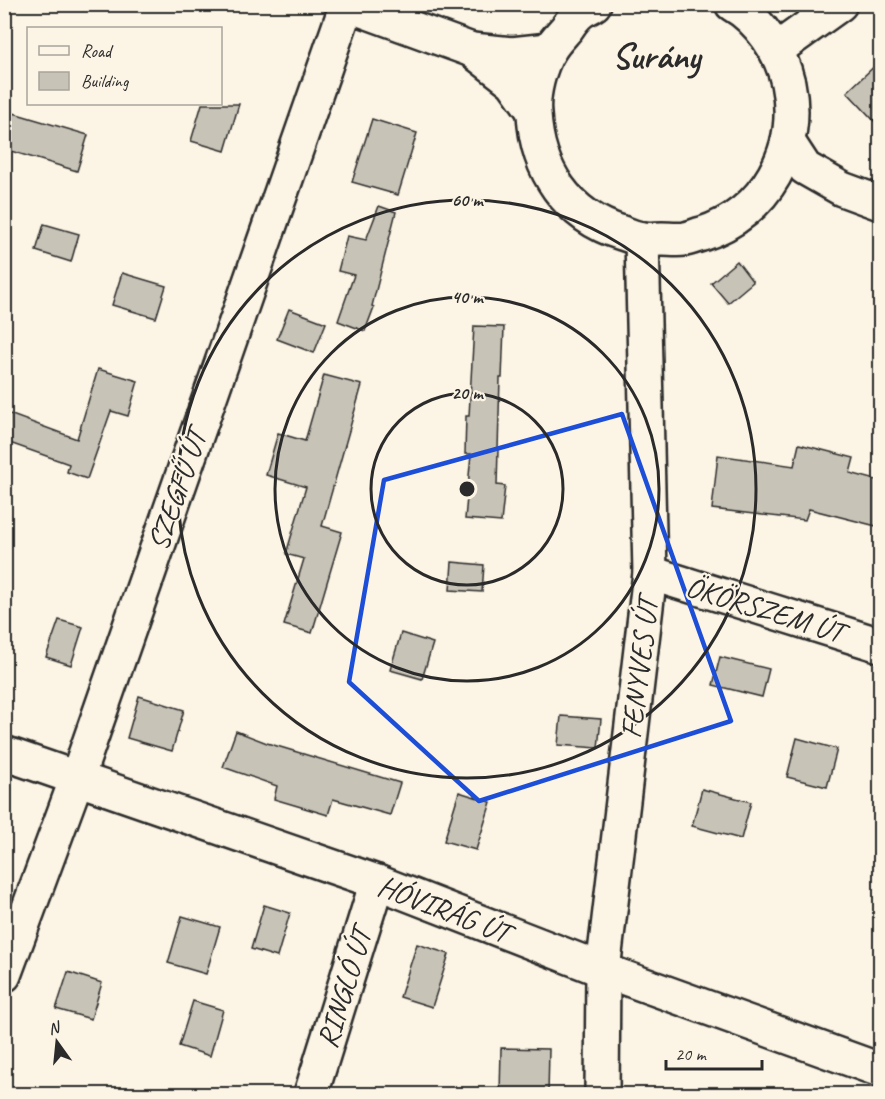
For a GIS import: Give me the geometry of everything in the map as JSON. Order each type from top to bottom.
[{"type":"street","points":[[594,4],[580,12],[549,50],[537,82],[533,110],[535,136],[553,181],[567,199],[586,216],[608,229],[642,240],[685,239],[716,229],[737,218],[755,202],[771,182],[779,167],[788,142],[792,120],[791,97],[785,73],[776,50],[760,28],[741,9],[732,4]]},
{"type":"street","points":[[776,50],[840,4]]},
{"type":"street","points":[[346,5],[472,50],[512,54],[549,50]]},
{"type":"street","name":"SZEGFŰ ÚT","points":[[4,975],[77,778],[346,5]]},
{"type":"street","points":[[472,50],[513,82],[533,110]]},
{"type":"street","points":[[788,142],[805,168],[842,189],[880,203]]},
{"type":"street","points":[[755,202],[795,191],[842,189]]},
{"type":"street","name":"FENYVES ÚT","points":[[602,1095],[603,970],[650,573],[642,240]]},
{"type":"street","name":"ÖKÖRSZEM ÚT","points":[[650,573],[880,645]]},
{"type":"street","name":"HÓVIRÁG ÚT","points":[[4,753],[377,882],[603,970],[880,1070]]},
{"type":"street","name":"RINGLÓ ÚT","points":[[311,1095],[377,882]]},
{"type":"highlighted area","points":[[622,414],[731,721],[479,801],[349,682],[384,480]]},
{"type":"building","points":[[880,61],[880,127],[847,92]]},
{"type":"building","points":[[239,104],[225,151],[191,141],[202,105]]},
{"type":"building","points":[[10,112],[88,135],[77,171],[4,149],[4,130]]},
{"type":"building","points":[[372,119],[417,133],[398,195],[352,182]]},
{"type":"building","points":[[379,206],[396,212],[372,306],[374,307],[365,331],[338,321],[354,275],[338,271],[347,236],[366,240]]},
{"type":"building","points":[[44,224],[79,234],[71,262],[36,251]]},
{"type":"building","points":[[737,261],[753,282],[728,303],[711,283]]},
{"type":"building","points":[[122,273],[166,286],[156,318],[112,305]]},
{"type":"building","points":[[289,309],[326,323],[314,353],[277,339]]},
{"type":"building","points":[[474,326],[504,327],[497,485],[505,486],[501,522],[465,519],[471,454],[465,454],[466,416],[469,416]]},
{"type":"building","points":[[98,369],[138,381],[128,416],[111,411],[87,479],[67,472],[69,464],[4,441],[4,412],[77,439]]},
{"type":"building","points":[[324,375],[362,385],[322,526],[342,532],[312,633],[284,625],[304,559],[286,554],[306,487],[266,475],[278,433],[305,441]]},
{"type":"building","points":[[799,444],[854,458],[850,473],[880,481],[880,527],[809,509],[805,520],[712,509],[718,455],[794,466]]},
{"type":"building","points":[[452,562],[484,565],[482,592],[450,590]]},
{"type":"building","points":[[59,620],[83,627],[71,665],[46,657]]},
{"type":"building","points":[[401,633],[433,643],[422,679],[390,670]]},
{"type":"building","points":[[720,657],[769,669],[762,697],[713,685]]},
{"type":"building","points":[[139,696],[184,710],[172,751],[127,738]]},
{"type":"building","points":[[561,716],[601,719],[598,748],[558,745]]},
{"type":"building","points":[[236,731],[267,743],[400,783],[390,815],[333,799],[328,815],[274,799],[277,786],[223,767]]},
{"type":"building","points":[[797,738],[837,749],[827,787],[787,777]]},
{"type":"building","points":[[702,789],[751,802],[741,839],[692,826]]},
{"type":"building","points":[[459,792],[491,802],[476,850],[444,841]]},
{"type":"building","points":[[264,905],[290,913],[277,957],[251,949]]},
{"type":"building","points":[[182,916],[220,927],[206,974],[168,963]]},
{"type":"building","points":[[417,944],[449,954],[432,1007],[400,997]]},
{"type":"building","points":[[68,972],[102,983],[91,1019],[56,1009]]},
{"type":"building","points":[[193,1001],[223,1010],[210,1056],[179,1046]]},
{"type":"building","points":[[501,1048],[549,1049],[548,1095],[500,1095]]},
{"type":"district","name":"Surány","points":[[656,56]]}]
